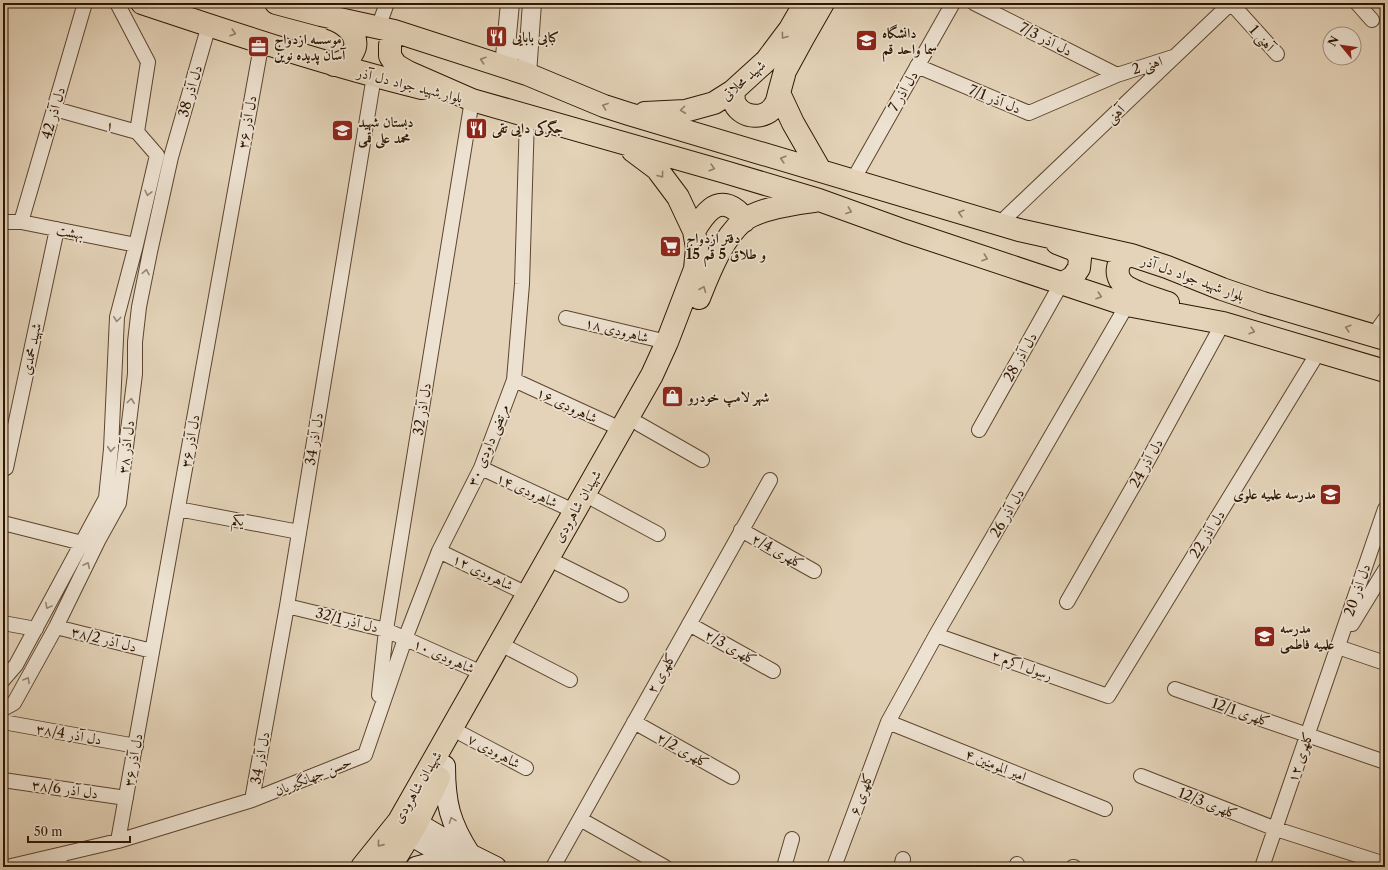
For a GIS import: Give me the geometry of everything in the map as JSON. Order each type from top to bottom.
[{"type":"main road","name":"بلوار شهید جواد دل آذر","points":[[142,3],[374,76],[472,100]]},
{"type":"main road","name":"شهید محلاتی","points":[[629,114],[685,111],[714,104],[733,91],[766,61],[790,29],[805,3]]},
{"type":"main road","name":"شهید محلاتی","points":[[733,91],[735,103],[743,113],[755,117],[767,114],[776,105],[785,71],[823,3]]},
{"type":"main road","points":[[289,5],[321,15],[386,30],[527,74],[604,106],[629,114],[1009,227],[1063,245],[1075,250],[1080,258],[1079,268],[1074,277],[1062,284]]},
{"type":"main road","points":[[321,15],[342,24],[353,34],[355,46],[349,59],[334,64]]},
{"type":"main road","points":[[386,30],[390,44],[390,56],[396,65],[408,72],[472,100],[819,200],[905,231],[1127,306],[1216,321]]},
{"type":"main road","points":[[779,93],[793,123],[820,170]]},
{"type":"main road","name":"شهیدان شاهرودی","points":[[362,867],[409,826],[445,766],[595,500],[630,427],[667,342],[695,269],[697,248],[694,231],[678,197],[657,169],[620,142]]},
{"type":"main road","name":"شهیدان شاهرودی","points":[[390,867],[482,673],[574,511],[630,427],[663,382],[680,346],[709,273],[725,242],[744,220],[765,210],[795,203],[819,200]]},
{"type":"main road","points":[[694,231],[703,216],[712,208],[725,205],[737,210],[744,220]]},
{"type":"main road","name":"بلوار شهید جواد دل آذر","points":[[1009,227],[1130,255],[1263,303],[1381,331]]},
{"type":"main road","points":[[1130,255],[1122,258],[1118,265],[1120,281],[1129,288],[1216,321],[1385,371]]},
{"type":"main road","points":[[445,766],[445,785],[449,811],[466,862]]},
{"type":"main road","points":[[409,826],[466,862]]},
{"type":"main road","points":[[416,867],[431,863],[466,862],[496,867]]},
{"type":"street","name":"دل آذر 42","points":[[21,222],[85,3]]},
{"type":"street","points":[[117,3],[148,62],[137,132]]},
{"type":"street","points":[[386,30],[387,3]]},
{"type":"street","points":[[504,67],[510,3]]},
{"type":"street","points":[[527,74],[532,3]]},
{"type":"street","name":"دل آذر 7","points":[[853,180],[953,3]]},
{"type":"street","name":"دل آذر 7/3","points":[[974,3],[1117,75]]},
{"type":"street","points":[[1357,3],[1372,20]]},
{"type":"street","name":"آهنی 1","points":[[1226,4],[1277,54]]},
{"type":"street","name":"آهنی","points":[[1009,227],[1226,4]]},
{"type":"street","name":"دل آذر 38","points":[[171,157],[209,25]]},
{"type":"street","name":"دل آذر ۳۶","points":[[118,841],[262,41]]},
{"type":"street","points":[[506,44],[509,50],[516,53],[524,51],[529,44]]},
{"type":"street","name":"اهنی 2","points":[[1117,75],[1177,56]]},
{"type":"street","name":"دل آذر 7/1","points":[[917,66],[1029,112],[1117,75]]},
{"type":"street","name":"دل آذر 34","points":[[252,800],[287,606],[374,76]]},
{"type":"street","name":"دل آذر 32","points":[[377,719],[386,630],[472,100]]},
{"type":"street","name":"۱","points":[[55,109],[137,132]]},
{"type":"street","name":"۳۰ مرتضی داودی","points":[[365,755],[405,639],[439,551],[481,468],[514,380],[522,284],[527,117]]},
{"type":"street","name":"دل آذر ۳۸","points":[[3,680],[16,665],[106,498],[111,449],[117,318],[157,155],[137,132]]},
{"type":"street","name":"دل آذر ۳۸","points":[[3,709],[14,703],[56,627],[119,503],[135,374],[135,342],[139,307],[171,157]]},
{"type":"street","name":"بهشت","points":[[3,222],[21,222],[136,245]]},
{"type":"street","name":"شهید محمدی","points":[[6,468],[57,229]]},
{"type":"street","name":"دل آذر 28","points":[[980,430],[1062,284]]},
{"type":"street","name":"دل آذر 26","points":[[888,722],[936,635],[1127,306]]},
{"type":"street","name":"شاهرودی ۱۸","points":[[566,318],[667,342]]},
{"type":"street","name":"دل آذر 24","points":[[1067,602],[1142,472],[1216,321]]},
{"type":"street","name":"دل آذر 22","points":[[1108,696],[1319,351]]},
{"type":"street","name":"شاهرودی ۱۶","points":[[514,380],[630,427],[702,460]]},
{"type":"street","name":"شاهرودی ۱۴","points":[[481,468],[574,511]]},
{"type":"street","name":"کلهری ۲","points":[[553,867],[770,480]]},
{"type":"street","points":[[595,500],[658,534]]},
{"type":"street","name":"یکم","points":[[178,509],[299,532]]},
{"type":"street","name":"دل آذر 20","points":[[1338,647],[1385,509]]},
{"type":"street","points":[[3,523],[96,546]]},
{"type":"street","name":"کلهری ۲/4","points":[[741,530],[814,571]]},
{"type":"street","name":"شاهرودی ۱۲","points":[[439,551],[527,594]]},
{"type":"street","points":[[559,564],[621,595]]},
{"type":"street","points":[[1385,570],[1338,647],[1385,663]]},
{"type":"street","name":"دل آذر 32/1","points":[[287,606],[386,630],[405,639]]},
{"type":"street","points":[[3,623],[36,629]]},
{"type":"street","name":"کلهری ۲/3","points":[[689,624],[773,671]]},
{"type":"street","name":"دل آذر ۳۸/2","points":[[56,627],[152,651]]},
{"type":"street","name":"رسول اکرم ۲","points":[[936,635],[1108,696]]},
{"type":"street","name":"شاهرودی ۱۰","points":[[405,639],[482,673]]},
{"type":"street","name":"کلهری ۱۲","points":[[1262,867],[1338,647]]},
{"type":"street","points":[[510,650],[570,680]]},
{"type":"street","name":"کلهری 12/1","points":[[1175,689],[1385,762]]},
{"type":"street","name":"دل آذر ۳۸/4","points":[[3,722],[136,746]]},
{"type":"street","name":"کلهری ۲/2","points":[[634,722],[732,777]]},
{"type":"street","name":"امیر المومنین ۴","points":[[888,722],[1105,809]]},
{"type":"street","name":"کلهری ۶","points":[[834,867],[888,722]]},
{"type":"street","name":"۷ شاهرودی","points":[[462,734],[526,768]]},
{"type":"street","name":"حسن جهانگیریان","points":[[7,867],[60,861],[118,841],[252,800],[365,755]]},
{"type":"street","name":"کلهری 12/3","points":[[1140,776],[1276,829],[1385,864]]},
{"type":"street","name":"دل آذر ۳۸/6","points":[[3,780],[126,798]]},
{"type":"street","points":[[580,820],[665,867]]},
{"type":"street","points":[[784,867],[792,839]]},
{"type":"place","name":"کبابی بابایی","points":[[497,37]]},
{"type":"place","name":"دانشگاه سما واحد قم","points":[[867,41]]},
{"type":"place","name":"موسسه ازدواج آسان پدیده نوین","points":[[259,47]]},
{"type":"place","name":"جگرکی دایی تقی","points":[[476,128]]},
{"type":"place","name":"دبستان شهید محمد علی قمی","points":[[342,130]]},
{"type":"place","name":"دفتر ازدواج 15 و طلاق 5 قم","points":[[670,246]]},
{"type":"place","name":"شهر لامپ خودرو","points":[[673,397]]},
{"type":"place","name":"مدرسه علمیه علوی","points":[[1331,494]]},
{"type":"place","name":"مدرسه علمیه فاطمی","points":[[1264,636]]}]
